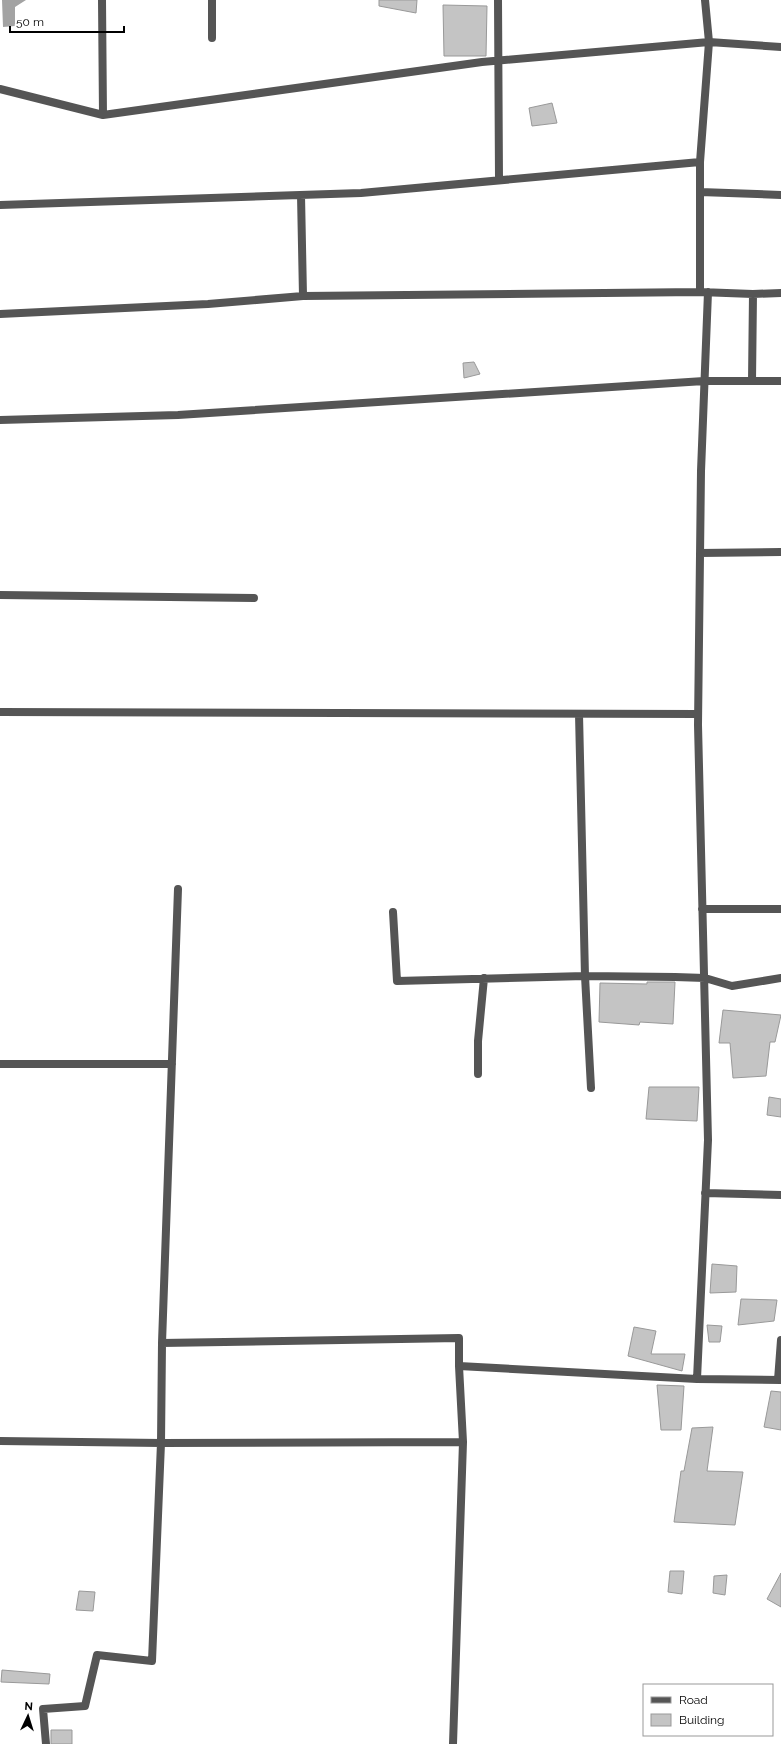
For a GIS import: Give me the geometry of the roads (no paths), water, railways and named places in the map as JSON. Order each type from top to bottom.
[{"type":"street","points":[[102,0],[103,115]]},
{"type":"street","points":[[212,0],[212,38]]},
{"type":"street","points":[[498,0],[500,61],[499,179]]},
{"type":"street","points":[[697,1379],[708,1140],[698,714],[704,381],[704,292],[700,162],[709,42],[705,0]]},
{"type":"street","points":[[0,88],[103,115],[261,92],[500,61],[709,42],[781,47]]},
{"type":"street","points":[[0,205],[361,193],[499,179],[700,162]]},
{"type":"street","points":[[700,192],[781,195]]},
{"type":"street","points":[[301,194],[303,296]]},
{"type":"street","points":[[0,314],[208,304],[303,296],[704,292],[754,294],[781,293]]},
{"type":"street","points":[[752,381],[754,294]]},
{"type":"street","points":[[0,420],[178,415],[704,381],[781,381]]},
{"type":"street","points":[[700,553],[781,552]]},
{"type":"street","points":[[0,595],[254,598]]},
{"type":"street","points":[[0,712],[698,714]]},
{"type":"street","points":[[579,714],[585,976],[591,1088]]},
{"type":"street","points":[[46,1744],[42,1709],[85,1706],[97,1655],[152,1661],[161,1443],[162,1343],[178,889]]},
{"type":"street","points":[[702,909],[781,909]]},
{"type":"street","points":[[393,912],[397,981],[585,976],[705,978],[732,986],[781,978]]},
{"type":"street","points":[[478,1074],[478,1041],[484,978]]},
{"type":"street","points":[[0,1064],[172,1064]]},
{"type":"street","points":[[705,1193],[781,1195]]},
{"type":"street","points":[[162,1343],[459,1338],[463,1442],[453,1744]]},
{"type":"street","points":[[459,1366],[697,1379],[779,1380],[781,1340]]},
{"type":"street","points":[[0,1441],[161,1443],[463,1442]]}]
